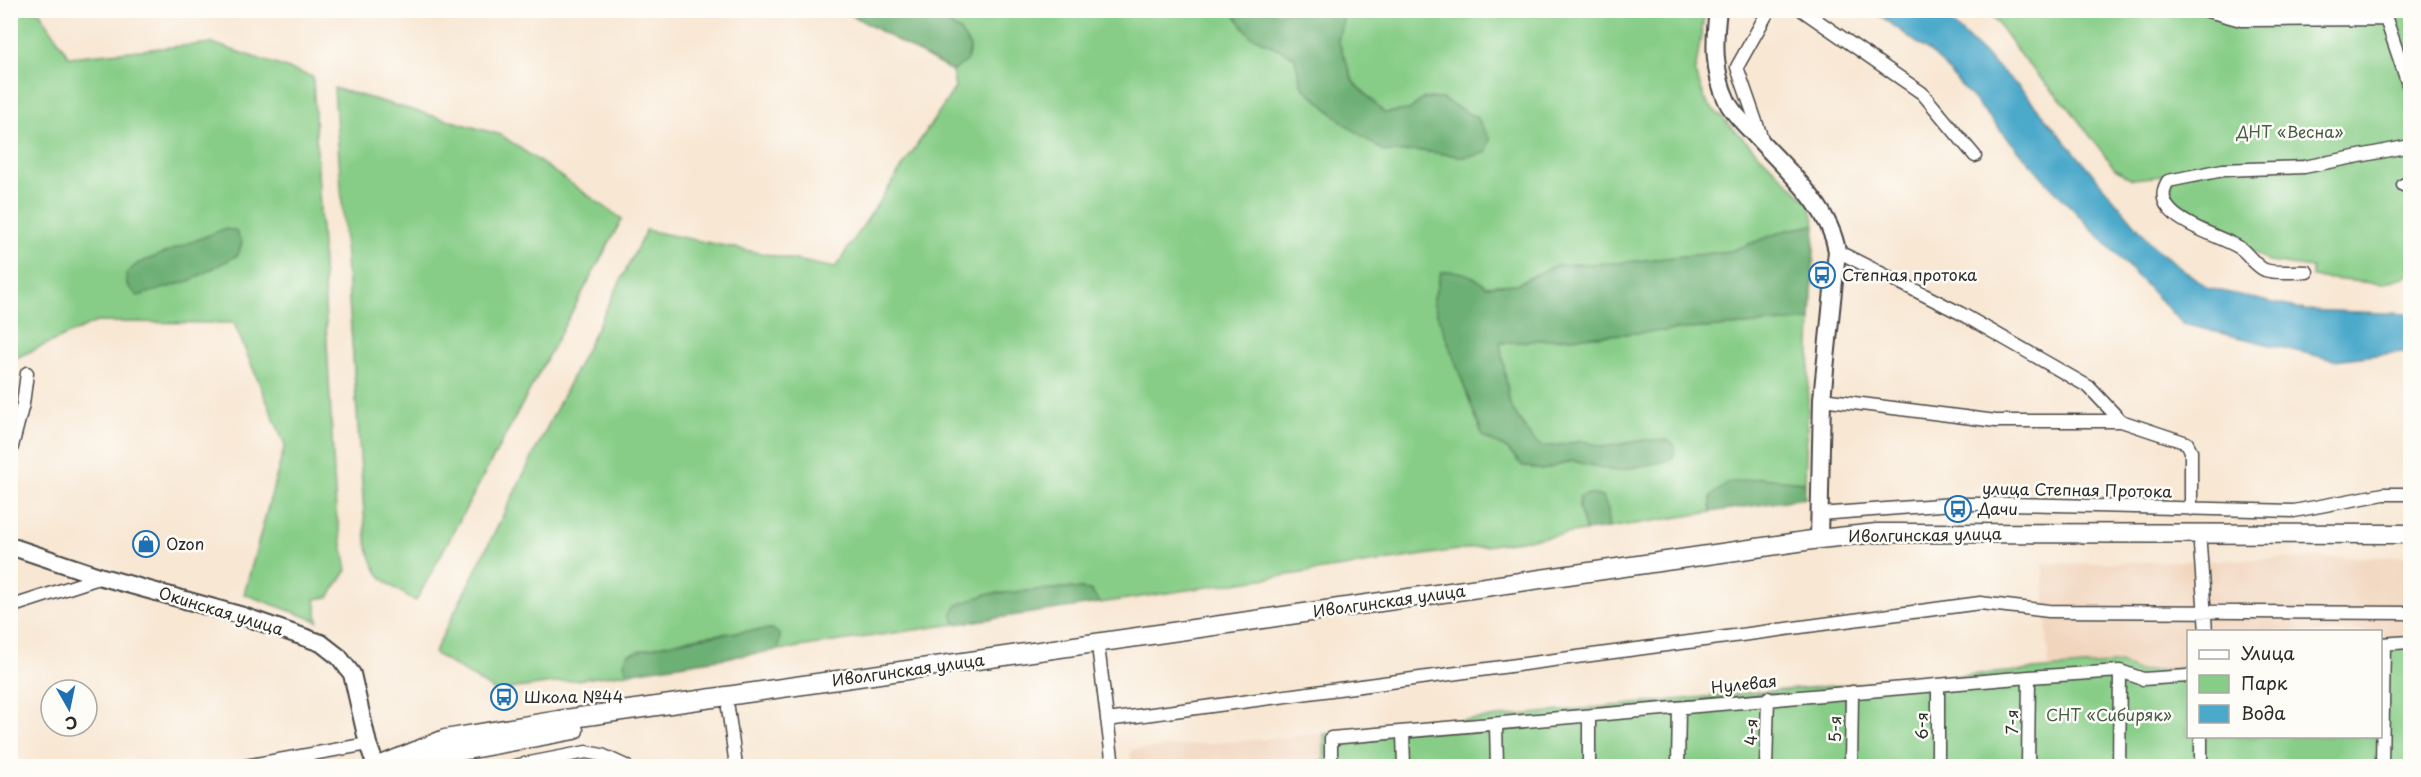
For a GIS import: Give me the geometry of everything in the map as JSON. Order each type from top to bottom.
[{"type":"main road","name":"Иволгинская улица","points":[[378,766],[445,738],[559,720],[1819,539],[1877,533],[2410,534]]},
{"type":"main road","name":"Иволгинская улица","points":[[406,766],[450,753],[562,732],[1786,554],[1876,543],[2410,546]]},
{"type":"street","points":[[1718,10],[1714,44],[1727,103],[1824,216],[1834,237],[1837,251],[1822,399],[1819,539]]},
{"type":"street","points":[[1765,146],[1737,67],[1769,10]]},
{"type":"street","points":[[1802,10],[1922,93],[1975,156]]},
{"type":"street","points":[[2204,10],[2241,20],[2386,15],[2410,90]]},
{"type":"street","points":[[2307,272],[2264,269],[2241,248],[2182,221],[2164,202],[2162,193],[2168,181],[2223,171],[2304,167],[2410,146]]},
{"type":"street","name":"улица Степная Протока","points":[[1837,251],[1959,313],[2089,387],[2121,421]]},
{"type":"street","points":[[10,454],[23,404],[27,373]]},
{"type":"street","name":"улица Степная Протока","points":[[1822,399],[1996,421],[2121,421],[2189,445],[2191,509]]},
{"type":"street","name":"улица Степная Протока","points":[[1819,514],[1953,504],[2294,511],[2384,494],[2410,494]]},
{"type":"street","points":[[2199,545],[2206,630]]},
{"type":"street","name":"Окинская улица","points":[[10,546],[102,577],[243,616],[321,643],[339,657],[352,674],[368,744],[378,766]]},
{"type":"street","points":[[10,607],[102,577]]},
{"type":"street","points":[[1107,720],[1980,603],[2049,611],[2410,612]]},
{"type":"street","points":[[2382,766],[2382,644],[2410,642]]},
{"type":"street","points":[[1099,654],[1113,766]]},
{"type":"street","points":[[2118,766],[2120,671]]},
{"type":"street","name":"Нулевая","points":[[1331,766],[1331,738],[1588,717],[1768,698],[2030,677],[2120,671],[2143,679],[2187,676]]},
{"type":"street","name":"7-я","points":[[2028,766],[2030,677]]},
{"type":"street","name":"6-я","points":[[1938,685],[1938,766]]},
{"type":"street","name":"5-я","points":[[1851,766],[1852,692]]},
{"type":"street","name":"4-я","points":[[1766,766],[1768,698]]},
{"type":"street","points":[[728,708],[736,766]]},
{"type":"street","points":[[1678,766],[1679,708]]},
{"type":"street","points":[[1588,717],[1589,766]]},
{"type":"street","points":[[1496,725],[1497,766]]},
{"type":"street","points":[[1403,733],[1404,766]]},
{"type":"street","points":[[2201,738],[2201,766]]},
{"type":"street","points":[[245,766],[368,744]]},
{"type":"street","points":[[514,766],[530,765],[586,752],[602,755],[626,766]]},
{"type":"shaded area","points":[[2410,556],[2410,638],[2382,640],[2382,630],[2187,630],[2187,668],[2137,671],[2121,663],[2049,669],[2043,564]]},
{"type":"shaded area","points":[[1324,734],[1324,766],[1080,766],[1131,762],[1130,750]]},
{"type":"green space","points":[[11,11],[39,11],[69,57],[212,43],[313,77],[336,512],[347,570],[329,597],[315,599],[318,621],[244,594],[285,445],[234,323],[96,322],[11,360]]},
{"type":"green space","points":[[844,11],[927,11],[960,31],[970,47],[967,61],[952,71]]},
{"type":"green space","points":[[927,11],[1231,11],[1251,36],[1294,56],[1302,86],[1345,124],[1385,152],[1424,151],[1464,157],[1477,118],[1442,99],[1424,98],[1409,110],[1384,113],[1353,81],[1338,40],[1345,11],[1705,11],[1695,73],[1707,103],[1810,204],[1815,225],[1787,230],[1731,251],[1619,263],[1556,265],[1517,284],[1486,286],[1474,277],[1441,272],[1433,302],[1483,437],[1506,448],[1523,466],[1542,470],[1573,461],[1616,471],[1670,460],[1675,453],[1674,445],[1646,440],[1604,447],[1582,441],[1541,446],[1532,439],[1510,405],[1500,343],[1811,320],[1805,482],[1760,478],[1711,496],[1711,512],[1608,528],[1608,509],[1579,508],[1586,531],[1100,603],[1090,590],[1067,588],[987,594],[952,615],[956,624],[778,650],[780,635],[772,629],[696,638],[659,647],[624,662],[627,673],[495,691],[434,653],[646,230],[835,268],[955,88],[952,71],[967,61],[960,31]]},
{"type":"green space","points":[[1231,11],[1345,11],[1338,40],[1353,81],[1384,113],[1409,110],[1424,98],[1442,99],[1477,118],[1490,139],[1486,153],[1464,157],[1424,151],[1385,152],[1345,124],[1302,86],[1294,56],[1251,36]]},
{"type":"green space","name":"ДНТ «Весна»","points":[[1989,11],[2410,11],[2410,275],[2382,284],[2312,277],[2312,268],[2269,262],[2242,243],[2184,217],[2170,201],[2173,175],[2132,179],[2115,169],[2069,108],[2023,59]]},
{"type":"green space","points":[[334,88],[501,135],[622,219],[416,601],[396,589],[377,572],[366,540]]},
{"type":"green space","points":[[1815,225],[1811,320],[1500,343],[1510,405],[1532,439],[1541,446],[1582,441],[1604,447],[1646,440],[1666,440],[1674,445],[1675,453],[1670,460],[1616,471],[1573,461],[1542,470],[1523,466],[1506,448],[1483,437],[1433,302],[1441,272],[1465,273],[1486,286],[1517,284],[1556,265],[1619,263],[1731,251],[1787,230]]},
{"type":"green space","points":[[224,229],[235,230],[242,242],[238,255],[189,281],[138,296],[127,285],[126,274],[137,264]]},
{"type":"green space","points":[[1760,478],[1805,482],[1805,498],[1711,512],[1711,496],[1728,483]]},
{"type":"green space","points":[[1589,494],[1602,497],[1608,509],[1608,528],[1586,531],[1579,508],[1579,497]]},
{"type":"green space","points":[[1067,588],[1090,590],[1100,603],[956,624],[952,615],[957,605],[987,594]]},
{"type":"green space","points":[[772,629],[780,635],[778,650],[627,673],[624,662],[628,654],[663,645],[717,635]]},
{"type":"green space","name":"СНТ «Сибиряк»","points":[[2410,638],[2410,766],[1324,766],[1324,734],[1747,693],[2121,663],[2137,671],[2187,668],[2187,738],[2382,738],[2382,640]]},
{"type":"water","points":[[1874,11],[1939,11],[2024,92],[2155,248],[2208,288],[2305,310],[2410,314],[2410,351],[2334,360],[2183,324],[2044,179],[1936,57]]},
{"type":"place","name":"Степная протока","points":[[1822,275]]},
{"type":"place","name":"Дачи","points":[[1958,509]]},
{"type":"place","name":"Ozon","points":[[146,544]]},
{"type":"place","name":"Школа №44","points":[[504,697]]}]
